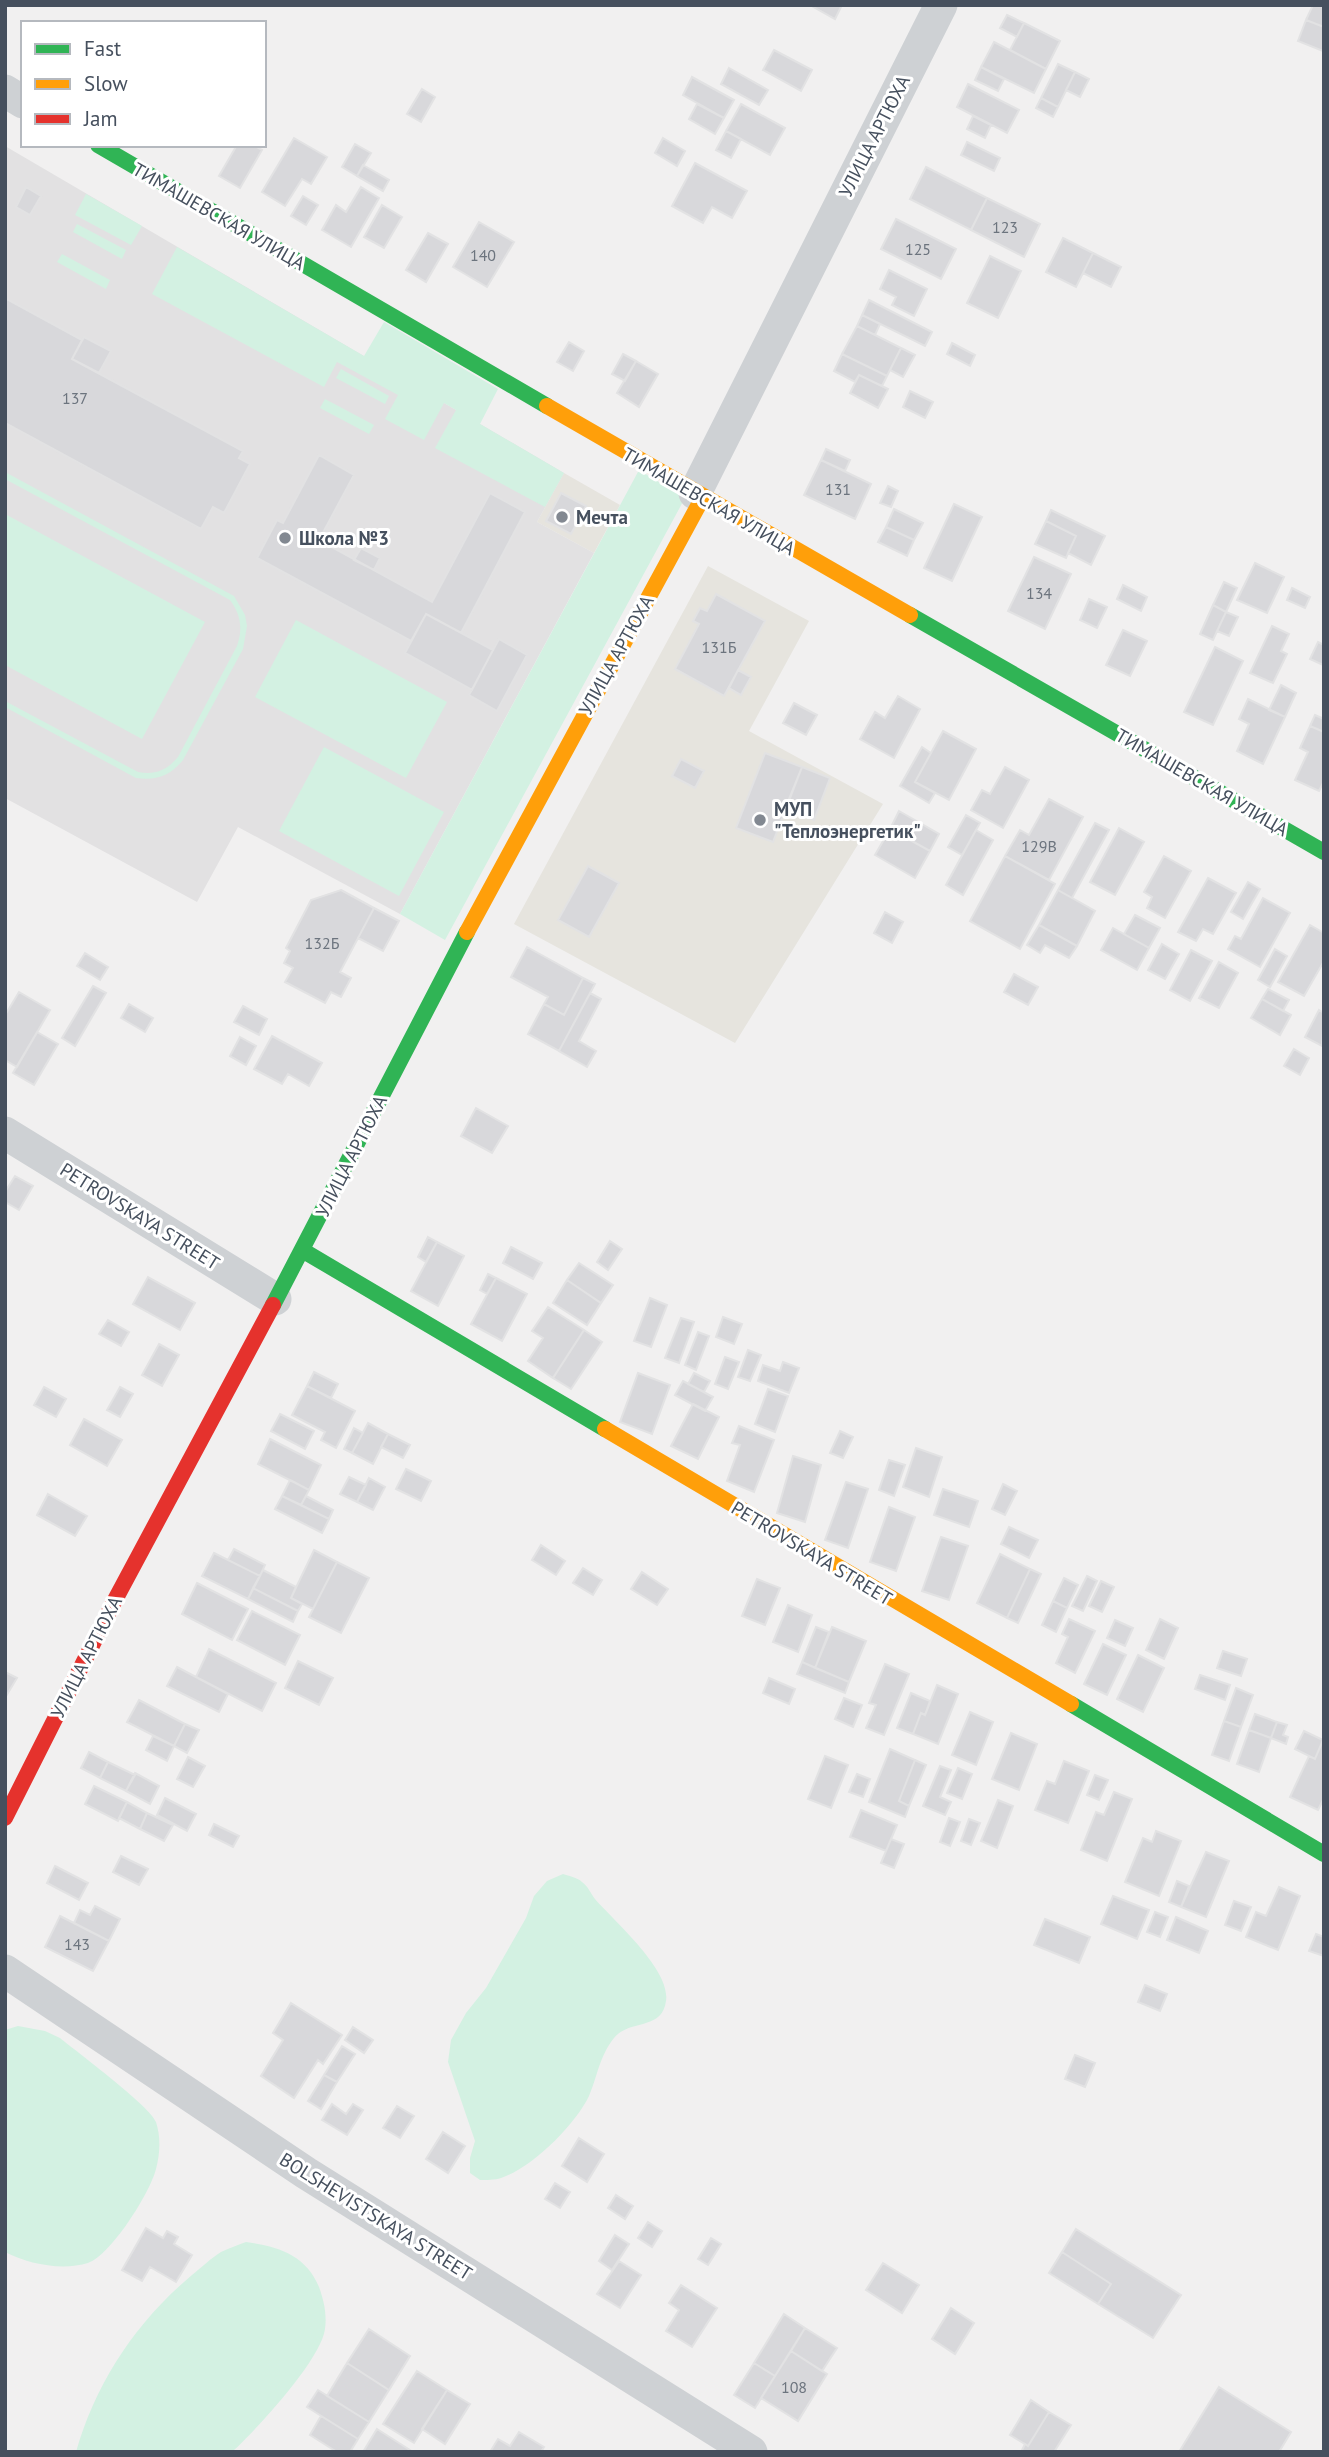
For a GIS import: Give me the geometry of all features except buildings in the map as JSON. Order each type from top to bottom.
[{"type":"street","name":"УЛИЦА АРТЮХА","points":[[5,1818],[115,1600],[699,495],[941,5]]},
{"type":"street","points":[[5,91],[21,101]]},
{"type":"street","name":"ТИМАШЕВСКАЯ УЛИЦА","points":[[101,147],[699,495],[1324,852]]},
{"type":"street","name":"PETROVSKAYA STREET","points":[[5,1133],[275,1299]]},
{"type":"street","name":"PETROVSKAYA STREET","points":[[302,1250],[1324,1854]]},
{"type":"street","name":"BOLSHEVISTSKAYA STREET","points":[[5,1971],[306,2173],[751,2452]]},
{"type":"shaded area","name":"Школа №3","points":[[5,146],[564,473],[537,522],[594,553],[400,914],[238,827],[197,902],[5,798]]},
{"type":"shaded area","points":[[564,473],[620,505],[594,553],[537,522]]},
{"type":"shaded area","points":[[708,566],[809,621],[749,731],[883,804],[735,1043],[514,924]]},
{"type":"green space","points":[[86,194],[142,226],[131,245],[75,215]]},
{"type":"green space","points":[[77,224],[126,250],[122,259],[73,232]]},
{"type":"green space","points":[[177,247],[364,356],[384,322],[498,389],[480,424],[564,473],[545,507],[435,448],[456,410],[444,403],[424,440],[385,419],[398,395],[337,362],[324,387],[152,294]]},
{"type":"green space","points":[[62,254],[110,280],[106,289],[57,262]]},
{"type":"green space","points":[[341,369],[389,396],[385,404],[336,378]]},
{"type":"green space","points":[[325,399],[374,425],[369,434],[320,408]]},
{"type":"green space","points":[[639,470],[685,498],[445,940],[400,914]]},
{"type":"green space","points":[[5,472],[234,596],[245,615],[247,626],[243,649],[183,760],[168,774],[150,779],[136,778],[5,707],[5,701],[138,772],[160,771],[178,757],[237,646],[240,622],[234,606],[230,600],[5,479]]},
{"type":"green space","points":[[5,514],[205,622],[142,739],[5,665]]},
{"type":"green space","points":[[296,620],[447,702],[406,778],[255,697]]},
{"type":"green space","points":[[324,747],[444,812],[399,896],[279,831]]},
{"type":"green space","points":[[563,1874],[584,1884],[640,1947],[660,1975],[666,2001],[658,2017],[628,2028],[614,2038],[605,2052],[589,2096],[574,2120],[551,2144],[513,2173],[499,2179],[480,2180],[470,2173],[470,2158],[475,2141],[448,2062],[451,2040],[466,2013],[486,1988],[526,1918],[534,1896],[547,1881]]},
{"type":"green space","points":[[18,2026],[45,2031],[60,2038],[141,2104],[151,2114],[158,2128],[156,2169],[146,2193],[118,2236],[97,2258],[88,2263],[45,2265],[5,2252],[5,2030]]},
{"type":"green space","points":[[246,2242],[269,2246],[299,2260],[313,2276],[322,2297],[326,2323],[321,2342],[286,2394],[232,2452],[76,2452],[95,2401],[120,2355],[136,2333],[172,2293],[210,2260],[221,2252]]},
{"type":"traffic: fast","points":[[101,147],[547,406]]},
{"type":"traffic: fast","points":[[910,615],[1324,852]]},
{"type":"traffic: fast","points":[[273,1305],[467,932]]},
{"type":"traffic: fast","points":[[302,1250],[605,1429]]},
{"type":"traffic: fast","points":[[1071,1704],[1324,1854]]},
{"type":"traffic: slow","points":[[547,406],[910,615]]},
{"type":"traffic: slow","points":[[467,932],[703,497]]},
{"type":"traffic: slow","points":[[605,1429],[1071,1704]]},
{"type":"traffic: jam","points":[[5,1818],[115,1600],[273,1305]]},
{"type":"place","name":"Мечта","points":[[562,517]]},
{"type":"place","name":"Школа №3","points":[[285,538]]},
{"type":"place","name":"МУП \"Теплоэнергетик\"","points":[[760,820]]}]
